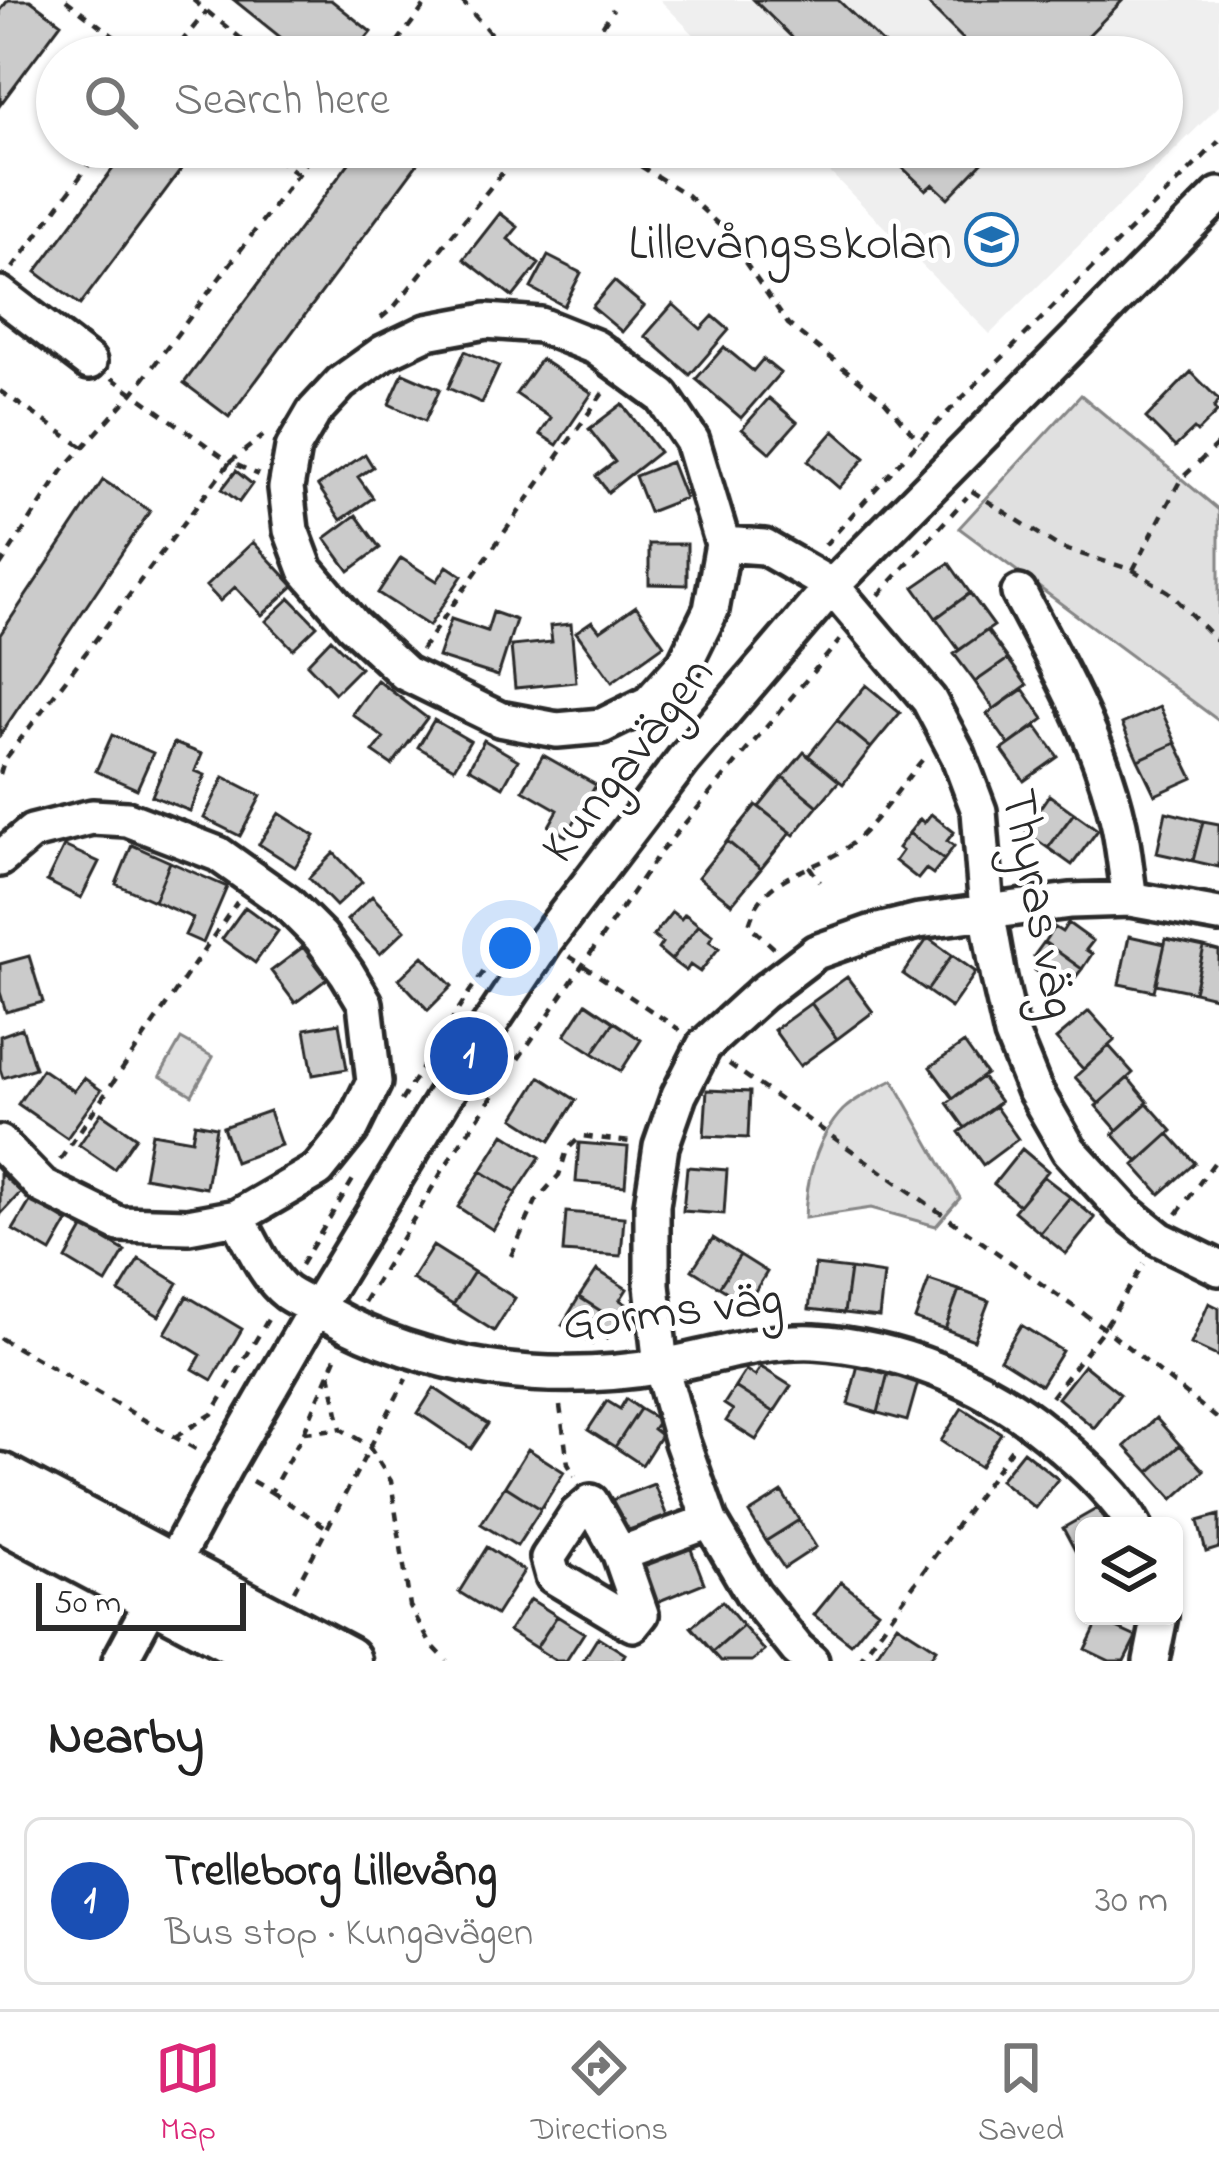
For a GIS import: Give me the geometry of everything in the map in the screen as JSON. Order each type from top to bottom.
[{"type":"main road","points":[[0,1478],[275,1661]]},
{"type":"main road","points":[[0,1515],[346,1661]]},
{"type":"street","name":"Kungavägen","points":[[120,1661],[316,1308],[469,1056],[546,940],[684,759],[832,586],[959,481],[1219,195]]},
{"type":"street","points":[[6,281],[89,362]]},
{"type":"street","points":[[486,321],[540,325],[595,347],[622,365],[662,397],[692,441],[723,544],[711,610],[685,663],[649,703],[602,726],[557,730],[499,719],[405,674],[352,624],[306,570],[291,530],[286,488],[293,448],[314,412],[341,383],[383,353],[428,332],[486,321]]},
{"type":"street","name":"Thyras väg","points":[[723,544],[764,547],[832,586],[929,700],[958,754],[980,811],[987,911],[1012,1035],[1034,1089],[1069,1150],[1124,1210],[1160,1239],[1219,1268]]},
{"type":"street","points":[[1019,592],[1077,702],[1102,765],[1119,825],[1130,899]]},
{"type":"street","points":[[0,859],[32,832],[92,817],[127,819],[218,854],[287,903],[320,937],[365,1003],[374,1082],[351,1129],[318,1169],[237,1217],[188,1226],[119,1224],[42,1186],[0,1143]]},
{"type":"street","points":[[811,1661],[753,1594],[710,1521],[661,1366],[652,1285],[652,1205],[661,1146],[679,1095],[704,1046],[816,952],[870,933],[919,921],[1070,901],[1130,899],[1219,915]]},
{"type":"street","points":[[237,1217],[285,1292]]},
{"type":"street","name":"Gorms väg","points":[[285,1292],[349,1326],[420,1353],[518,1373],[556,1376],[661,1366],[746,1346],[812,1342],[883,1352],[954,1377],[1009,1404],[1077,1459],[1126,1517]]},
{"type":"street","points":[[590,1502],[620,1554],[641,1614],[633,1624],[553,1576],[548,1558],[590,1502]]},
{"type":"street","points":[[620,1554],[710,1521]]},
{"type":"street","points":[[1151,1661],[1158,1625]]},
{"type":"path","points":[[66,0],[114,36]]},
{"type":"path","points":[[193,0],[238,36]]},
{"type":"path","points":[[402,36],[429,0]]},
{"type":"path","points":[[461,0],[493,36]]},
{"type":"path","points":[[597,36],[613,9]]},
{"type":"path","points":[[186,36],[207,11]]},
{"type":"path","points":[[6,281],[87,168]]},
{"type":"path","points":[[290,168],[298,174]]},
{"type":"path","points":[[0,566],[65,467],[133,393],[302,168]]},
{"type":"path","points":[[379,320],[506,168]]},
{"type":"path","points":[[644,168],[687,195],[719,224],[788,324],[884,400],[959,481],[1061,548],[1133,570],[1168,592],[1219,643]]},
{"type":"path","points":[[89,362],[230,462],[286,488]]},
{"type":"path","points":[[405,674],[622,365]]},
{"type":"path","points":[[0,391],[83,447]]},
{"type":"path","points":[[0,774],[4,761],[230,462],[272,427]]},
{"type":"path","points":[[1133,570],[1181,479],[1219,443]]},
{"type":"path","points":[[271,1492],[304,1432],[349,1326],[447,1163],[658,855],[859,617],[959,481]]},
{"type":"path","points":[[796,968],[748,925],[754,907],[773,884],[855,842],[946,731]]},
{"type":"path","points":[[809,866],[820,883]]},
{"type":"path","points":[[42,1186],[254,878]]},
{"type":"path","points":[[391,1118],[519,922],[704,1046],[1104,1328],[1219,1420]]},
{"type":"path","points":[[511,1256],[536,1201],[559,1175],[567,1150],[580,1136],[661,1146]]},
{"type":"path","points":[[175,1437],[212,1414],[356,1175]]},
{"type":"path","points":[[0,1338],[326,1527]]},
{"type":"path","points":[[294,1591],[420,1353]]},
{"type":"path","points":[[330,1373],[341,1429]]},
{"type":"path","points":[[556,1376],[568,1464],[590,1502]]},
{"type":"path","points":[[304,1432],[341,1429],[368,1445],[392,1481],[410,1606],[430,1643],[447,1661]]},
{"type":"shaded area","name":"Lillevångsskolan","points":[[660,0],[1219,0],[1219,106],[1183,142],[1183,36],[695,36]]},
{"type":"shaded area","name":"Lillevångsskolan","points":[[826,168],[1157,168],[990,334]]},
{"type":"shaded area","points":[[1081,395],[1219,510],[1219,721],[959,528]]},
{"type":"shaded area","points":[[181,1039],[213,1057],[192,1095],[160,1076]]},
{"type":"shaded area","points":[[893,1080],[960,1198],[936,1226],[871,1208],[805,1218],[814,1161],[826,1133],[854,1101]]},
{"type":"building","points":[[8,0],[30,0],[61,23],[51,36],[36,36],[36,57],[0,105],[0,11]]},
{"type":"building","points":[[234,0],[331,0],[371,32],[368,36],[279,36]]},
{"type":"building","points":[[754,0],[838,0],[875,36],[791,36]]},
{"type":"building","points":[[924,0],[1123,0],[1088,36],[960,36]]},
{"type":"building","points":[[113,168],[182,168],[80,305],[36,272]]},
{"type":"building","points":[[345,168],[414,168],[229,417],[184,383]]},
{"type":"building","points":[[903,168],[977,168],[948,198],[933,184],[926,190]]},
{"type":"building","points":[[500,213],[518,227],[508,239],[539,264],[513,297],[464,259]]},
{"type":"building","points":[[548,256],[581,273],[564,306],[531,288]]},
{"type":"building","points":[[614,281],[644,306],[622,332],[592,307]]},
{"type":"building","points":[[673,304],[701,329],[713,316],[729,330],[690,375],[645,336]]},
{"type":"building","points":[[724,347],[753,371],[763,359],[780,373],[741,418],[696,379]]},
{"type":"building","points":[[465,351],[499,366],[482,403],[448,388]]},
{"type":"building","points":[[541,359],[592,393],[557,445],[540,434],[551,418],[516,394]]},
{"type":"building","points":[[1191,372],[1219,400],[1214,408],[1217,412],[1175,447],[1146,418]]},
{"type":"building","points":[[403,373],[440,389],[425,421],[389,404]]},
{"type":"building","points":[[769,398],[797,422],[770,453],[742,429]]},
{"type":"building","points":[[622,404],[659,452],[608,492],[596,476],[615,462],[589,429]]},
{"type":"building","points":[[834,431],[865,458],[839,488],[808,461]]},
{"type":"building","points":[[365,454],[373,467],[358,477],[373,498],[341,520],[318,486]]},
{"type":"building","points":[[671,462],[685,498],[649,512],[635,476]]},
{"type":"building","points":[[236,471],[252,484],[239,502],[222,489]]},
{"type":"building","points":[[103,480],[150,511],[0,735],[0,635]]},
{"type":"building","points":[[356,515],[380,548],[349,571],[325,538]]},
{"type":"building","points":[[253,542],[294,586],[262,615],[235,587],[220,601],[206,586]]},
{"type":"building","points":[[649,544],[687,544],[687,585],[649,584]]},
{"type":"building","points":[[401,558],[437,581],[447,566],[462,576],[429,626],[378,593]]},
{"type":"building","points":[[949,563],[970,593],[936,618],[914,587]]},
{"type":"building","points":[[970,593],[994,626],[959,650],[936,618]]},
{"type":"building","points":[[290,598],[317,626],[293,649],[266,621]]},
{"type":"building","points":[[636,606],[664,645],[612,682],[576,632],[592,621],[600,631]]},
{"type":"building","points":[[493,612],[516,620],[498,676],[438,657],[451,619],[487,631]]},
{"type":"building","points":[[571,624],[576,682],[515,688],[511,646],[552,642],[550,626]]},
{"type":"building","points":[[987,630],[1008,659],[975,682],[954,654]]},
{"type":"building","points":[[331,639],[360,668],[335,693],[307,664]]},
{"type":"building","points":[[1008,659],[1027,685],[994,709],[975,682]]},
{"type":"building","points":[[377,680],[427,718],[392,765],[373,752],[384,738],[352,714]]},
{"type":"building","points":[[866,685],[900,713],[871,748],[837,720]]},
{"type":"building","points":[[1023,689],[1044,719],[1009,745],[987,714]]},
{"type":"building","points":[[1160,707],[1176,743],[1138,760],[1122,724]]},
{"type":"building","points":[[434,720],[470,741],[454,768],[418,747]]},
{"type":"building","points":[[837,720],[871,748],[843,784],[808,756]]},
{"type":"building","points":[[1036,726],[1058,757],[1024,781],[1002,750]]},
{"type":"building","points":[[112,735],[153,753],[137,789],[96,771]]},
{"type":"building","points":[[484,740],[518,760],[503,787],[469,768]]},
{"type":"building","points":[[174,743],[202,754],[195,771],[205,775],[190,811],[152,796]]},
{"type":"building","points":[[1176,743],[1193,778],[1155,795],[1138,760]]},
{"type":"building","points":[[804,752],[839,781],[818,806],[783,777]]},
{"type":"building","points":[[543,755],[596,785],[566,836],[549,826],[558,810],[523,790]]},
{"type":"building","points":[[224,777],[261,796],[240,836],[204,818]]},
{"type":"building","points":[[783,777],[818,806],[794,835],[759,807]]},
{"type":"building","points":[[1049,795],[1074,813],[1048,848],[1024,831]]},
{"type":"building","points":[[756,805],[791,832],[761,869],[727,841]]},
{"type":"building","points":[[1166,812],[1203,821],[1193,861],[1157,853]]},
{"type":"building","points":[[279,813],[315,836],[295,867],[259,844]]},
{"type":"building","points":[[1074,813],[1098,830],[1072,865],[1048,848]]},
{"type":"building","points":[[931,814],[954,832],[947,841],[954,846],[944,860],[909,833]]},
{"type":"building","points":[[1203,821],[1219,824],[1219,867],[1193,861]]},
{"type":"building","points":[[909,833],[944,860],[933,874],[926,869],[918,879],[895,861]]},
{"type":"building","points":[[727,841],[761,869],[732,904],[698,877]]},
{"type":"building","points":[[132,845],[170,862],[154,901],[116,884]]},
{"type":"building","points":[[64,846],[99,862],[81,898],[47,881]]},
{"type":"building","points":[[334,853],[362,882],[336,906],[309,878]]},
{"type":"building","points":[[170,862],[227,887],[203,943],[185,935],[193,918],[154,901]]},
{"type":"building","points":[[372,896],[405,930],[380,954],[347,920]]},
{"type":"building","points":[[245,907],[278,931],[255,963],[222,939]]},
{"type":"building","points":[[672,912],[681,919],[685,914],[699,925],[671,960],[658,949],[662,943],[653,936]]},
{"type":"building","points":[[1068,923],[1093,941],[1086,950],[1092,954],[1082,969],[1044,942],[1054,927],[1062,932]]},
{"type":"building","points":[[699,925],[713,935],[709,941],[719,948],[700,972],[690,965],[686,971],[671,960]]},
{"type":"building","points":[[1129,936],[1165,944],[1154,991],[1119,984]]},
{"type":"building","points":[[928,938],[952,955],[927,991],[903,974]]},
{"type":"building","points":[[1166,939],[1204,947],[1194,992],[1156,984]]},
{"type":"building","points":[[1044,942],[1082,969],[1071,983],[1065,979],[1059,987],[1035,970],[1041,961],[1034,956]]},
{"type":"building","points":[[303,947],[327,979],[295,1003],[271,971]]},
{"type":"building","points":[[1204,947],[1219,951],[1219,998],[1194,992]]},
{"type":"building","points":[[952,955],[976,972],[951,1008],[927,991]]},
{"type":"building","points":[[29,956],[43,1002],[6,1012],[0,964]]},
{"type":"building","points":[[423,956],[452,986],[428,1010],[399,979]]},
{"type":"building","points":[[847,977],[873,1012],[837,1039],[811,1003]]},
{"type":"building","points":[[586,1003],[614,1022],[593,1053],[565,1035]]},
{"type":"building","points":[[811,1003],[837,1039],[800,1066],[774,1030]]},
{"type":"building","points":[[1089,1011],[1115,1040],[1083,1069],[1056,1039]]},
{"type":"building","points":[[614,1022],[641,1040],[621,1071],[593,1053]]},
{"type":"building","points":[[339,1023],[347,1069],[313,1075],[305,1029]]},
{"type":"building","points":[[22,1028],[35,1068],[3,1078],[0,1036]]},
{"type":"building","points":[[964,1043],[986,1074],[953,1098],[930,1067]]},
{"type":"building","points":[[1109,1046],[1133,1073],[1099,1104],[1075,1077]]},
{"type":"building","points":[[42,1069],[74,1091],[84,1078],[101,1090],[67,1138],[18,1104]]},
{"type":"building","points":[[540,1077],[576,1100],[550,1141],[514,1118]]},
{"type":"building","points":[[982,1077],[1000,1102],[965,1128],[947,1103]]},
{"type":"building","points":[[1128,1078],[1148,1102],[1117,1130],[1096,1106]]},
{"type":"building","points":[[707,1090],[750,1092],[748,1138],[704,1136]]},
{"type":"building","points":[[1147,1103],[1172,1131],[1138,1162],[1113,1134]]},
{"type":"building","points":[[995,1106],[1018,1139],[983,1165],[959,1132]]},
{"type":"building","points":[[269,1111],[281,1145],[235,1162],[223,1127]]},
{"type":"building","points":[[101,1113],[136,1137],[114,1169],[79,1145]]},
{"type":"building","points":[[195,1123],[216,1127],[206,1188],[144,1177],[152,1133],[192,1140]]},
{"type":"building","points":[[504,1134],[540,1157],[516,1193],[481,1171]]},
{"type":"building","points":[[1169,1134],[1195,1163],[1160,1194],[1134,1165]]},
{"type":"building","points":[[579,1143],[628,1147],[625,1186],[576,1182]]},
{"type":"building","points":[[1022,1149],[1048,1171],[1019,1205],[994,1184]]},
{"type":"building","points":[[687,1167],[727,1170],[724,1214],[683,1211]]},
{"type":"building","points":[[481,1171],[516,1193],[493,1230],[458,1207]]},
{"type":"building","points":[[0,1173],[21,1192],[0,1215]]},
{"type":"building","points":[[1043,1176],[1070,1197],[1040,1233],[1014,1211]]},
{"type":"building","points":[[1070,1197],[1095,1218],[1066,1254],[1040,1233]]},
{"type":"building","points":[[31,1200],[68,1222],[51,1252],[13,1230]]},
{"type":"building","points":[[566,1212],[624,1217],[621,1256],[563,1252]]},
{"type":"building","points":[[84,1227],[125,1251],[106,1283],[66,1259]]},
{"type":"building","points":[[713,1238],[740,1255],[719,1287],[692,1270]]},
{"type":"building","points":[[433,1246],[474,1272],[453,1305],[412,1279]]},
{"type":"building","points":[[740,1255],[767,1272],[747,1304],[719,1287]]},
{"type":"building","points":[[139,1259],[178,1283],[159,1316],[119,1292]]},
{"type":"building","points":[[815,1265],[850,1269],[844,1313],[809,1309]]},
{"type":"building","points":[[850,1269],[884,1274],[879,1317],[844,1313]]},
{"type":"building","points":[[597,1270],[627,1289],[620,1300],[629,1306],[618,1322],[579,1297]]},
{"type":"building","points":[[474,1272],[515,1298],[494,1331],[453,1305]]},
{"type":"building","points":[[929,1280],[959,1290],[945,1329],[915,1319]]},
{"type":"building","points":[[959,1290],[989,1301],[974,1340],[945,1329]]},
{"type":"building","points":[[187,1296],[242,1329],[212,1380],[193,1369],[201,1355],[165,1333]]},
{"type":"building","points":[[579,1297],[618,1322],[607,1339],[599,1333],[592,1344],[562,1325]]},
{"type":"building","points":[[1209,1303],[1219,1308],[1219,1357],[1191,1344]]},
{"type":"building","points":[[1021,1325],[1062,1351],[1041,1385],[1000,1359]]},
{"type":"building","points":[[858,1365],[888,1373],[878,1413],[848,1404]]},
{"type":"building","points":[[1084,1365],[1120,1394],[1094,1428],[1058,1398]]},
{"type":"building","points":[[761,1367],[791,1386],[774,1412],[735,1387],[746,1370],[755,1376]]},
{"type":"building","points":[[888,1373],[918,1382],[907,1421],[878,1413]]},
{"type":"building","points":[[735,1387],[774,1412],[756,1440],[726,1421],[733,1410],[724,1404]]},
{"type":"building","points":[[434,1388],[488,1424],[471,1449],[418,1413]]},
{"type":"building","points":[[626,1399],[640,1409],[615,1447],[588,1430],[607,1401],[620,1409]]},
{"type":"building","points":[[962,1408],[1001,1433],[980,1467],[941,1441]]},
{"type":"building","points":[[640,1409],[659,1420],[653,1429],[661,1435],[642,1465],[615,1447]]},
{"type":"building","points":[[1156,1418],[1180,1445],[1149,1472],[1125,1446]]},
{"type":"building","points":[[1180,1445],[1204,1471],[1173,1499],[1149,1472]]},
{"type":"building","points":[[528,1449],[564,1472],[541,1509],[505,1486]]},
{"type":"building","points":[[1023,1451],[1058,1479],[1035,1508],[1000,1480]]},
{"type":"building","points":[[654,1484],[668,1519],[623,1537],[609,1501]]},
{"type":"building","points":[[505,1486],[541,1509],[517,1546],[481,1524]]},
{"type":"building","points":[[782,1492],[799,1520],[766,1541],[749,1513]]},
{"type":"building","points":[[1098,1508],[1102,1517],[1082,1517]]},
{"type":"building","points":[[1219,1515],[1219,1548],[1206,1552],[1198,1521]]},
{"type":"building","points":[[799,1520],[816,1547],[784,1568],[766,1541]]},
{"type":"building","points":[[1075,1521],[1075,1550],[1063,1528]]},
{"type":"building","points":[[689,1544],[704,1583],[647,1606],[632,1566]]},
{"type":"building","points":[[487,1547],[524,1571],[496,1615],[459,1592]]},
{"type":"building","points":[[841,1582],[878,1611],[851,1644],[814,1615]]},
{"type":"building","points":[[530,1599],[557,1616],[536,1648],[509,1631]]},
{"type":"building","points":[[722,1601],[743,1626],[713,1652],[691,1627]]},
{"type":"building","points":[[557,1616],[584,1633],[566,1661],[556,1661],[536,1648]]},
{"type":"building","points":[[897,1624],[936,1649],[928,1661],[875,1657]]},
{"type":"building","points":[[1097,1625],[1110,1625],[1136,1637],[1124,1661],[1110,1661],[1085,1649]]},
{"type":"building","points":[[743,1626],[765,1651],[752,1661],[721,1661],[713,1652]]},
{"type":"building","points":[[598,1637],[625,1654],[621,1661],[583,1661]]},
{"type":"place","name":"Lillevångsskolan","points":[[991,240]]},
{"type":"place","name":"Trelleborg Lillevång","points":[[469,1056]]}]
